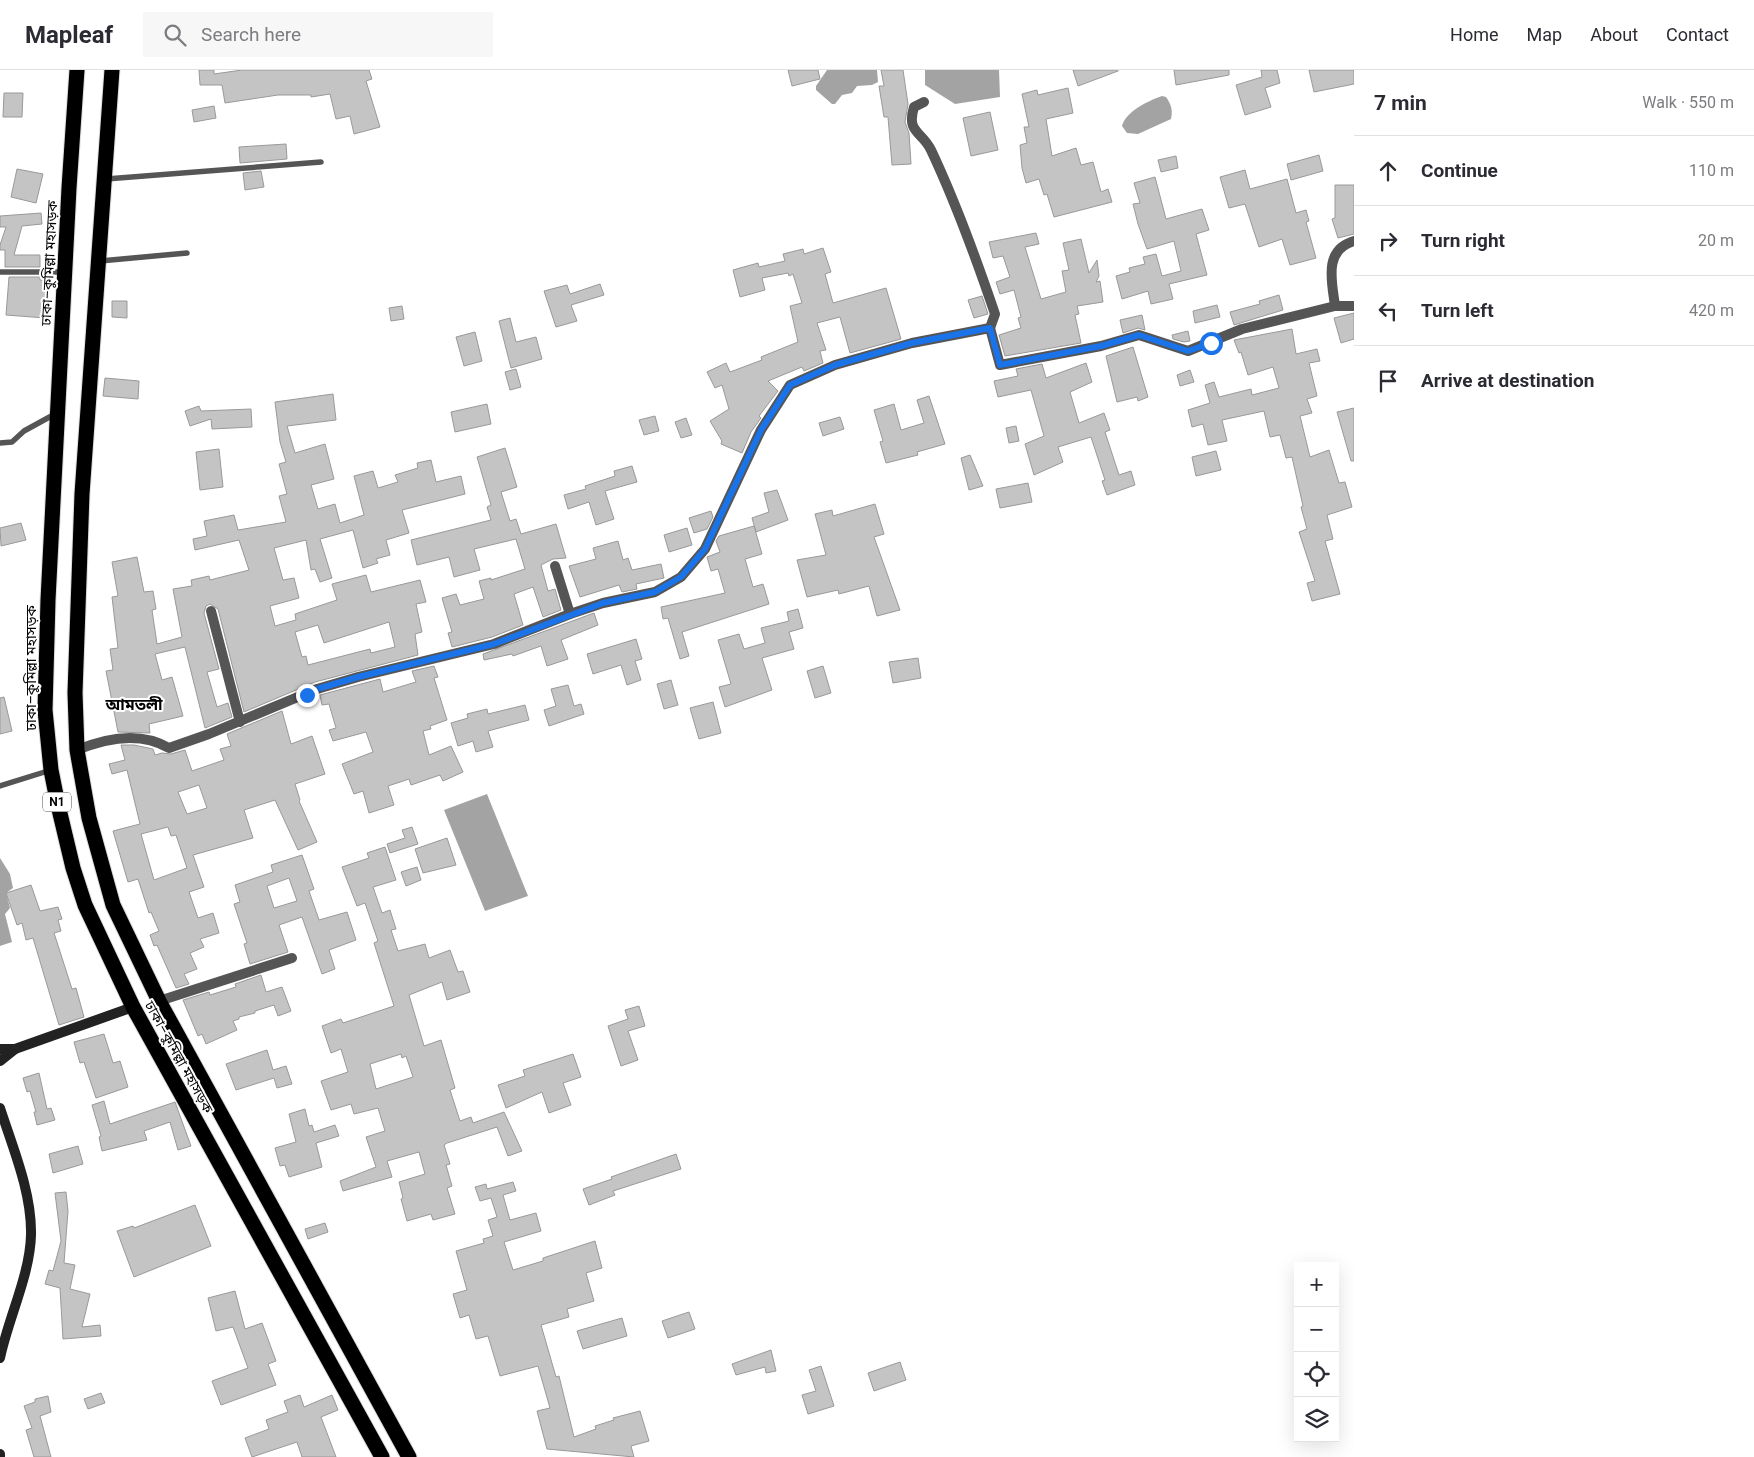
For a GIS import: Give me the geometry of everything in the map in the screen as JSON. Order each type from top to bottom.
[{"type":"highway","name":"ঢাকা–কুমিল্লা মহাসড়ক","points":[[77,70],[64,272],[45,710],[51,770],[73,868],[85,905],[133,1007],[382,1457]]},
{"type":"highway","name":"ঢাকা–কুমিল্লা মহাসড়ক","points":[[112,70],[82,494],[75,693],[77,750],[89,818],[113,905],[159,1001],[408,1457]]},
{"type":"street","points":[[924,102],[914,108],[912,128],[929,147],[961,218],[995,314],[990,328],[1000,365],[1101,346],[1139,335],[1188,351],[1242,329],[1335,306],[1354,306]]},
{"type":"street","points":[[1335,306],[1330,268],[1335,253],[1348,243],[1354,241]]},
{"type":"street","points":[[77,750],[98,741],[130,737],[161,743],[169,748],[240,722],[317,689],[494,644],[603,603],[655,592],[681,577],[705,549],[761,430],[790,385],[835,365],[912,343],[990,328]]},
{"type":"street","points":[[555,566],[570,614]]},
{"type":"street","points":[[211,610],[240,722]]},
{"type":"street","points":[[159,1001],[292,958]]},
{"type":"street","points":[[0,1061],[15,1049],[133,1007]]},
{"type":"street","points":[[0,1049],[15,1049]]},
{"type":"street","points":[[0,1108],[26,1197],[31,1237],[22,1279],[6,1329],[0,1358]]},
{"type":"lane","points":[[104,179],[321,162]]},
{"type":"lane","points":[[98,261],[187,253]]},
{"type":"lane","points":[[0,272],[64,272]]},
{"type":"lane","points":[[0,443],[12,442],[24,431],[57,413]]},
{"type":"lane","points":[[0,786],[51,770]]},
{"type":"shaded area","points":[[827,70],[877,70],[878,82],[872,85],[857,86],[852,93],[842,95],[835,104],[832,104],[816,90],[816,86]]},
{"type":"shaded area","points":[[925,70],[999,70],[1000,97],[955,104],[925,85]]},
{"type":"shaded area","points":[[1162,96],[1166,97],[1170,105],[1171,119],[1138,134],[1127,133],[1122,126],[1128,116],[1144,104]]},
{"type":"shaded area","points":[[487,794],[528,896],[485,911],[444,810]]},
{"type":"shaded area","points":[[0,858],[10,874],[13,888],[6,893],[10,908],[5,914],[12,942],[0,946]]},
{"type":"building","points":[[199,70],[214,70],[214,74],[242,70],[369,70],[372,79],[366,81],[380,127],[354,134],[350,116],[336,119],[330,94],[311,97],[311,95],[278,95],[225,103],[222,85],[200,85]]},
{"type":"building","points":[[788,70],[818,70],[820,79],[792,86]]},
{"type":"building","points":[[881,70],[903,70],[908,104],[905,122],[909,133],[911,164],[892,165],[888,117],[884,117],[879,86],[884,86]]},
{"type":"building","points":[[1073,70],[1118,70],[1118,71],[1078,86]]},
{"type":"building","points":[[1174,70],[1229,70],[1229,75],[1176,85]]},
{"type":"building","points":[[1261,70],[1277,70],[1280,83],[1265,88],[1271,107],[1245,115],[1236,85],[1262,77]]},
{"type":"building","points":[[1309,70],[1354,70],[1354,84],[1314,92]]},
{"type":"building","points":[[1068,88],[1073,113],[1046,119],[1052,156],[1076,148],[1081,165],[1093,162],[1101,192],[1108,189],[1112,202],[1054,217],[1047,194],[1044,195],[1039,179],[1026,183],[1022,168],[1020,145],[1027,143],[1024,127],[1029,127],[1022,94],[1037,90],[1038,95]]},
{"type":"building","points":[[4,93],[23,93],[22,117],[3,117]]},
{"type":"building","points":[[214,106],[216,118],[194,122],[192,110]]},
{"type":"building","points":[[990,112],[998,150],[971,156],[963,118]]},
{"type":"building","points":[[286,144],[287,159],[240,163],[239,147]]},
{"type":"building","points":[[1319,155],[1323,171],[1291,180],[1287,164]]},
{"type":"building","points":[[1176,156],[1178,168],[1161,172],[1158,160]]},
{"type":"building","points":[[17,169],[43,174],[36,203],[11,197]]},
{"type":"building","points":[[1245,170],[1250,189],[1287,179],[1296,213],[1306,210],[1309,221],[1306,222],[1316,258],[1290,265],[1282,239],[1259,247],[1245,204],[1229,208],[1220,177]]},
{"type":"building","points":[[261,171],[264,187],[245,190],[243,173]]},
{"type":"building","points":[[1155,177],[1166,219],[1202,209],[1209,230],[1196,234],[1207,275],[1169,284],[1173,299],[1151,304],[1148,291],[1122,299],[1116,276],[1130,272],[1129,268],[1145,264],[1143,257],[1156,254],[1162,276],[1181,271],[1174,241],[1147,249],[1138,224],[1133,204],[1140,203],[1134,183]]},
{"type":"building","points":[[1335,185],[1354,185],[1354,234],[1338,238],[1332,219],[1335,218]]},
{"type":"building","points":[[41,213],[42,224],[22,226],[14,255],[40,255],[40,267],[5,267],[5,250],[0,250],[0,245],[6,227],[0,227],[0,216]]},
{"type":"building","points":[[1036,233],[1039,244],[1025,247],[1041,299],[1066,292],[1062,271],[1069,270],[1063,243],[1081,239],[1089,273],[1097,260],[1099,276],[1096,282],[1100,281],[1103,302],[1077,306],[1079,314],[1075,315],[1081,343],[1005,356],[999,335],[1021,328],[1018,318],[1021,317],[1014,290],[1000,294],[996,282],[1010,277],[1003,256],[993,258],[989,242]]},
{"type":"building","points":[[823,248],[831,272],[825,274],[833,303],[886,288],[901,339],[850,353],[840,317],[817,323],[826,350],[820,351],[823,363],[804,371],[802,367],[768,381],[778,391],[759,416],[761,418],[751,432],[742,453],[721,444],[722,441],[710,421],[729,409],[722,385],[715,388],[707,372],[726,363],[730,372],[762,360],[761,357],[798,342],[790,306],[802,303],[793,274],[789,276],[788,273],[762,278],[765,290],[740,297],[733,270],[758,263],[759,267],[785,261],[783,254],[803,249],[804,254]]},
{"type":"building","points":[[9,277],[40,277],[40,280],[48,281],[45,318],[6,315]]},
{"type":"building","points":[[600,284],[604,295],[571,305],[577,321],[556,327],[544,291],[567,285],[570,294]]},
{"type":"building","points":[[1279,295],[1283,310],[1234,325],[1230,312],[1260,304],[1259,301]]},
{"type":"building","points":[[982,296],[988,314],[974,318],[968,300]]},
{"type":"building","points":[[112,301],[127,301],[127,318],[112,317]]},
{"type":"building","points":[[1217,305],[1220,317],[1195,323],[1193,311]]},
{"type":"building","points":[[402,306],[404,319],[391,321],[389,308]]},
{"type":"building","points":[[1354,313],[1354,339],[1341,343],[1334,318]]},
{"type":"building","points":[[1142,315],[1145,330],[1138,328],[1123,333],[1120,320]]},
{"type":"building","points":[[510,318],[516,342],[536,337],[542,359],[511,368],[499,321]]},
{"type":"building","points":[[1292,329],[1296,354],[1317,349],[1320,361],[1309,363],[1317,396],[1307,399],[1312,413],[1300,416],[1310,457],[1329,450],[1339,483],[1345,482],[1352,507],[1327,515],[1333,539],[1325,541],[1340,594],[1312,601],[1307,583],[1315,581],[1299,532],[1307,529],[1301,507],[1303,506],[1292,457],[1286,458],[1280,435],[1270,437],[1264,411],[1222,420],[1227,441],[1208,445],[1203,424],[1192,427],[1188,410],[1210,403],[1205,385],[1214,382],[1219,397],[1251,389],[1252,395],[1279,388],[1273,367],[1248,375],[1241,352],[1239,353],[1234,340]]},
{"type":"building","points":[[1188,331],[1190,341],[1184,342],[1173,339],[1172,335]]},
{"type":"building","points":[[475,332],[482,361],[464,366],[456,337]]},
{"type":"building","points":[[1133,347],[1148,397],[1138,401],[1137,397],[1117,402],[1106,356]]},
{"type":"building","points":[[1086,363],[1092,382],[1070,392],[1079,423],[1104,413],[1110,430],[1105,432],[1119,475],[1131,471],[1135,485],[1107,495],[1102,481],[1105,480],[1091,437],[1058,447],[1063,462],[1034,475],[1025,444],[1044,436],[1031,390],[998,397],[994,381],[1018,376],[1016,369],[1042,364],[1046,378]]},
{"type":"building","points":[[516,369],[521,387],[510,390],[505,372]]},
{"type":"building","points":[[1190,370],[1194,382],[1180,386],[1177,375]]},
{"type":"building","points":[[105,378],[139,381],[138,399],[103,396]]},
{"type":"building","points":[[333,394],[336,420],[287,426],[295,453],[325,444],[334,479],[311,485],[318,509],[335,504],[340,523],[364,515],[354,476],[373,471],[378,488],[398,482],[395,475],[418,468],[417,463],[431,460],[436,482],[461,476],[465,494],[402,510],[409,533],[386,540],[390,555],[376,559],[378,563],[363,568],[353,530],[320,539],[332,578],[320,582],[315,569],[311,570],[306,540],[274,548],[283,580],[294,578],[299,598],[270,606],[275,626],[296,620],[295,614],[337,600],[332,584],[366,575],[371,592],[420,580],[426,602],[416,604],[422,632],[415,634],[418,655],[315,682],[244,712],[218,609],[210,604],[206,606],[204,613],[219,669],[207,672],[217,707],[228,703],[232,717],[205,728],[185,647],[155,654],[162,680],[172,677],[183,716],[149,724],[150,733],[118,732],[106,671],[113,670],[110,649],[118,648],[112,597],[118,596],[112,562],[137,557],[144,592],[153,591],[156,609],[152,610],[157,644],[182,637],[173,589],[192,586],[191,580],[209,576],[210,580],[249,570],[239,540],[195,550],[193,539],[207,536],[204,521],[234,515],[238,530],[286,522],[279,496],[287,494],[279,464],[286,462],[280,442],[275,402]],"holes":[[[389,622],[395,647],[371,653],[370,649],[308,665],[306,656],[302,657],[295,632],[318,625],[324,643]]]},
{"type":"building","points":[[929,396],[945,444],[917,452],[918,455],[886,463],[880,442],[883,441],[874,410],[894,404],[901,430],[924,423],[917,400]]},
{"type":"building","points":[[487,404],[491,424],[455,432],[451,412]]},
{"type":"building","points":[[199,406],[201,411],[251,409],[252,427],[212,429],[211,419],[190,426],[185,411]]},
{"type":"building","points":[[1354,408],[1354,461],[1351,461],[1337,412]]},
{"type":"building","points":[[655,416],[659,431],[644,435],[639,420]]},
{"type":"building","points":[[840,417],[844,429],[823,436],[819,423]]},
{"type":"building","points":[[686,418],[692,435],[681,438],[675,422]]},
{"type":"building","points":[[1016,426],[1019,441],[1009,443],[1006,428]]},
{"type":"building","points":[[505,448],[517,487],[501,492],[510,521],[516,519],[521,534],[556,524],[566,558],[553,559],[541,565],[548,591],[555,589],[561,610],[543,617],[533,587],[514,594],[523,625],[492,637],[452,647],[448,633],[452,632],[442,598],[456,594],[460,605],[484,599],[479,581],[491,578],[491,580],[525,569],[516,539],[474,549],[480,570],[454,577],[449,557],[417,565],[411,540],[491,520],[487,507],[491,505],[477,457]]},
{"type":"building","points":[[219,449],[223,487],[200,490],[196,452]]},
{"type":"building","points":[[1216,451],[1221,470],[1196,476],[1192,457]]},
{"type":"building","points":[[970,455],[983,486],[969,490],[961,458]]},
{"type":"building","points":[[632,466],[637,482],[605,491],[614,519],[596,525],[589,502],[568,509],[564,495],[586,489],[585,486],[615,476],[614,471]]},
{"type":"building","points":[[1028,483],[1032,502],[1000,508],[996,489]]},
{"type":"building","points":[[777,490],[788,520],[756,532],[752,518],[769,512],[764,493]]},
{"type":"building","points":[[875,504],[884,534],[874,537],[900,610],[877,616],[869,586],[839,594],[838,590],[807,597],[797,560],[826,555],[815,514],[832,510],[833,516]]},
{"type":"building","points":[[711,511],[713,517],[707,529],[694,533],[689,518]]},
{"type":"building","points":[[21,523],[26,540],[1,546],[0,528]]},
{"type":"building","points":[[754,526],[762,554],[745,559],[753,587],[763,584],[769,604],[682,632],[689,656],[680,659],[668,618],[663,619],[661,607],[725,593],[718,569],[711,571],[707,557],[720,552],[716,541],[719,536]]},
{"type":"building","points":[[687,528],[692,545],[669,552],[664,535]]},
{"type":"building","points":[[618,541],[623,560],[628,558],[632,570],[661,564],[664,578],[636,584],[637,589],[622,592],[619,585],[580,597],[569,566],[596,559],[593,548]]},
{"type":"building","points":[[798,609],[803,628],[789,632],[794,649],[762,658],[772,690],[725,707],[719,687],[731,684],[718,640],[739,634],[744,649],[765,643],[761,628],[789,621],[787,612]]},
{"type":"building","points":[[594,613],[598,625],[561,640],[568,659],[547,666],[541,646],[513,656],[512,654],[484,660],[483,654]]},
{"type":"building","points":[[636,639],[642,659],[635,661],[641,680],[627,685],[621,665],[593,674],[587,654]]},
{"type":"building","points":[[918,658],[921,678],[893,683],[889,662]]},
{"type":"building","points":[[434,666],[438,677],[434,678],[447,720],[430,726],[431,729],[423,731],[429,755],[451,746],[463,772],[443,781],[440,775],[411,785],[409,779],[388,786],[394,805],[369,813],[363,791],[354,794],[342,764],[373,752],[366,732],[333,741],[329,730],[336,728],[329,704],[322,705],[320,695],[380,679],[383,692],[416,682],[412,671]]},
{"type":"building","points":[[823,666],[831,693],[815,698],[807,671]]},
{"type":"building","points":[[671,680],[678,705],[664,709],[657,684]]},
{"type":"building","points":[[568,685],[574,706],[581,704],[584,714],[549,726],[544,710],[556,706],[551,689]]},
{"type":"building","points":[[4,697],[12,731],[0,734],[0,698]]},
{"type":"building","points":[[713,702],[721,733],[699,739],[690,708]]},
{"type":"building","points":[[525,705],[529,720],[488,731],[493,747],[476,752],[473,741],[458,746],[451,723],[468,718],[467,714],[487,709],[488,714]]},
{"type":"building","points":[[282,711],[291,744],[312,736],[325,774],[295,784],[299,801],[317,842],[298,850],[275,800],[244,810],[253,838],[193,855],[204,887],[189,892],[198,918],[213,913],[219,933],[200,939],[204,947],[190,953],[197,969],[184,974],[189,984],[176,988],[157,945],[154,946],[150,935],[159,931],[151,912],[149,913],[138,879],[128,882],[113,831],[140,824],[127,770],[112,774],[109,764],[125,760],[121,745],[134,745],[153,749],[155,755],[162,753],[171,754],[185,750],[192,771],[224,760],[220,749],[231,746],[227,734]],"holes":[[[199,785],[207,808],[187,814],[178,792]],[[168,827],[171,836],[176,835],[187,868],[154,880],[141,834]]]},
{"type":"building","points":[[412,827],[418,844],[390,853],[387,844],[405,838],[402,830]]},
{"type":"building","points":[[447,838],[456,865],[423,873],[415,849]]},
{"type":"building","points":[[385,847],[396,880],[373,887],[382,913],[390,910],[396,929],[391,930],[398,951],[425,944],[429,958],[450,950],[458,972],[463,971],[470,992],[447,1000],[442,982],[409,995],[424,1046],[441,1040],[455,1088],[450,1090],[460,1121],[471,1117],[473,1123],[504,1112],[522,1151],[508,1156],[497,1127],[444,1145],[450,1164],[446,1165],[452,1186],[447,1188],[455,1214],[433,1220],[431,1214],[407,1221],[401,1199],[403,1198],[399,1182],[425,1174],[419,1152],[387,1161],[392,1177],[343,1191],[340,1181],[376,1167],[366,1137],[385,1131],[378,1108],[354,1114],[351,1104],[331,1110],[321,1081],[348,1072],[341,1049],[331,1053],[322,1026],[341,1019],[343,1023],[394,1006],[374,943],[378,941],[365,903],[357,906],[342,867],[369,858],[367,853]],"holes":[[[401,1054],[402,1058],[406,1056],[413,1077],[376,1089],[370,1064]]]},
{"type":"building","points":[[302,855],[314,889],[309,891],[319,920],[347,912],[356,940],[329,950],[335,969],[322,974],[302,917],[279,925],[288,952],[250,964],[244,944],[247,943],[234,904],[240,902],[235,885],[273,872],[271,865]],"holes":[[[289,878],[297,901],[274,908],[267,886]]]},
{"type":"building","points":[[417,867],[421,880],[406,886],[401,872]]},
{"type":"building","points":[[31,885],[40,911],[58,907],[62,919],[58,920],[61,931],[54,933],[72,989],[76,988],[84,1017],[59,1025],[33,938],[26,940],[22,923],[17,925],[6,893]]},
{"type":"building","points":[[261,975],[266,992],[282,987],[291,1011],[278,1016],[274,1005],[239,1017],[239,1019],[233,1021],[237,1030],[206,1044],[202,1034],[198,1036],[183,1000],[209,992],[210,995],[236,987],[235,984]]},
{"type":"building","points":[[639,1006],[645,1026],[628,1031],[638,1060],[621,1066],[608,1026],[628,1019],[625,1010]]},
{"type":"building","points":[[104,1034],[113,1063],[120,1061],[128,1087],[96,1098],[84,1062],[80,1063],[74,1042]]},
{"type":"building","points":[[267,1050],[273,1070],[286,1066],[292,1084],[277,1088],[274,1078],[236,1090],[226,1064]]},
{"type":"building","points":[[573,1054],[581,1077],[563,1083],[571,1105],[549,1113],[542,1092],[506,1108],[498,1085],[525,1076],[523,1070]]},
{"type":"building","points":[[39,1073],[47,1109],[51,1108],[55,1120],[37,1125],[34,1112],[36,1112],[30,1091],[27,1092],[23,1078]]},
{"type":"building","points":[[104,1101],[110,1124],[175,1102],[191,1146],[178,1150],[170,1122],[144,1131],[147,1140],[102,1151],[99,1137],[101,1136],[92,1105]]},
{"type":"building","points":[[305,1109],[309,1126],[312,1125],[314,1132],[335,1125],[339,1136],[316,1143],[322,1167],[289,1177],[285,1165],[280,1166],[275,1148],[296,1142],[289,1114]]},
{"type":"building","points":[[78,1146],[83,1164],[53,1173],[49,1154]]},
{"type":"building","points":[[676,1154],[681,1169],[613,1191],[615,1195],[589,1205],[583,1189]]},
{"type":"building","points":[[513,1182],[516,1191],[503,1195],[510,1220],[536,1213],[541,1231],[504,1242],[513,1270],[543,1261],[543,1258],[595,1241],[602,1268],[586,1273],[594,1301],[567,1309],[569,1317],[541,1325],[556,1377],[559,1376],[574,1437],[596,1429],[595,1426],[614,1420],[613,1418],[640,1411],[649,1441],[631,1446],[634,1457],[547,1449],[537,1411],[550,1408],[538,1366],[500,1376],[488,1336],[476,1339],[469,1315],[460,1318],[453,1294],[467,1290],[456,1251],[484,1243],[483,1239],[493,1236],[488,1220],[497,1217],[491,1198],[480,1201],[475,1187],[486,1184],[487,1189]]},
{"type":"building","points":[[66,1192],[68,1211],[64,1263],[75,1265],[70,1289],[90,1294],[82,1327],[100,1325],[101,1336],[63,1339],[60,1288],[45,1284],[49,1270],[53,1271],[61,1241],[55,1193]]},
{"type":"building","points":[[195,1205],[211,1246],[134,1277],[117,1231],[133,1226],[134,1228]]},
{"type":"building","points":[[325,1223],[328,1232],[308,1239],[305,1229]]},
{"type":"building","points":[[235,1291],[245,1329],[262,1323],[276,1361],[268,1364],[276,1385],[221,1405],[212,1381],[248,1368],[233,1327],[216,1331],[208,1298]]},
{"type":"building","points":[[689,1312],[695,1329],[668,1338],[662,1321]]},
{"type":"building","points":[[622,1318],[627,1336],[583,1349],[577,1331]]},
{"type":"building","points":[[771,1350],[776,1371],[766,1373],[765,1367],[736,1375],[732,1364]]},
{"type":"building","points":[[900,1362],[906,1380],[874,1391],[868,1373]]},
{"type":"building","points":[[821,1366],[834,1406],[808,1414],[802,1395],[816,1391],[809,1370]]},
{"type":"building","points":[[101,1393],[105,1403],[88,1409],[84,1399]]},
{"type":"building","points":[[300,1395],[304,1407],[332,1395],[338,1410],[321,1417],[336,1457],[302,1457],[297,1442],[252,1457],[245,1438],[269,1429],[266,1420],[288,1412],[284,1401]]},
{"type":"building","points":[[48,1396],[51,1412],[40,1416],[51,1457],[34,1457],[26,1430],[32,1428],[24,1406],[35,1402],[35,1399]]},
{"type":"district","name":"আমতলী","points":[[134,704]]},
{"type":"route","points":[[307,695],[317,689],[358,677],[494,644],[603,603],[655,592],[681,577],[705,549],[761,430],[790,385],[835,365],[912,343],[990,328],[1000,365],[1101,346],[1139,335],[1188,351],[1211,343]]}]
